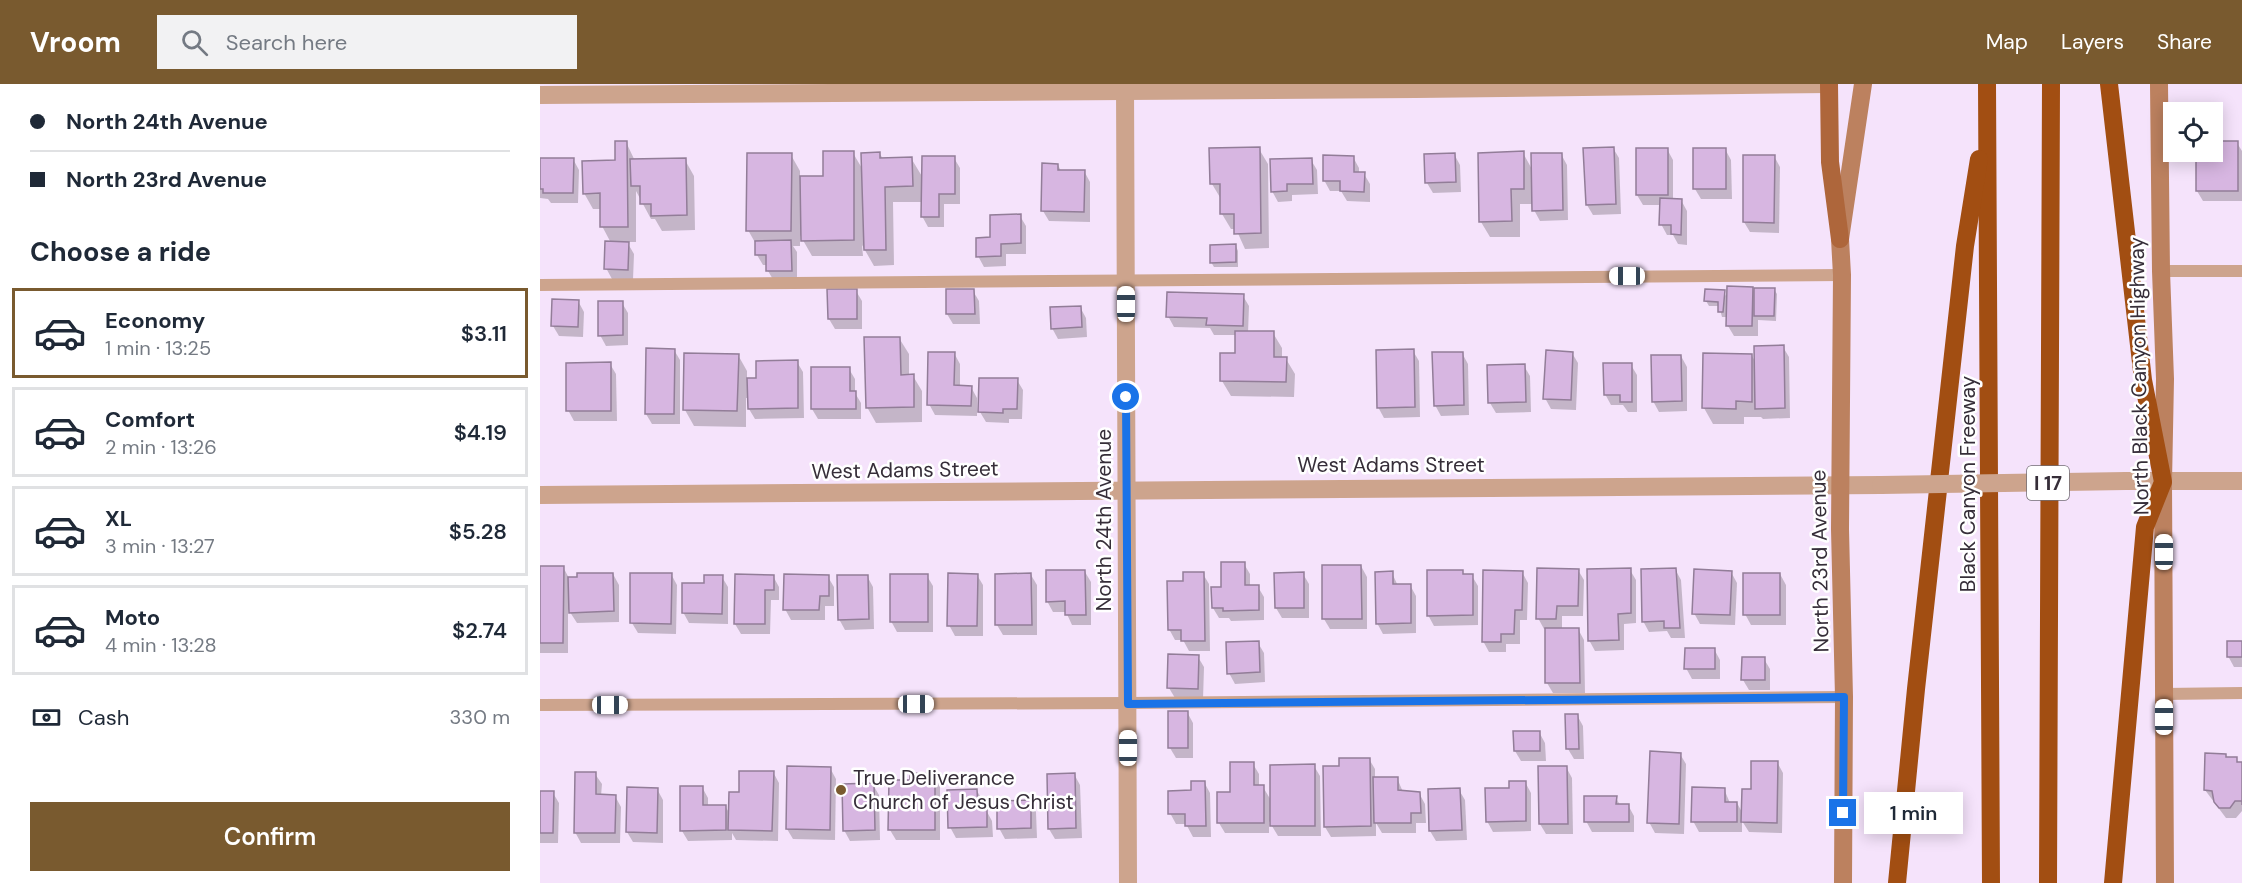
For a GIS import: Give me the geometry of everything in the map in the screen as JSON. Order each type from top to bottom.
[{"type":"highway","name":"Black Canyon Freeway","points":[[1987,84],[1991,883]]},
{"type":"highway","name":"I 17","points":[[2048,883],[2051,84]]},
{"type":"highway","points":[[2109,84],[2143,380],[2163,482],[2145,527],[2113,883]]},
{"type":"highway","points":[[1897,883],[1965,246],[1986,113]]},
{"type":"main road","points":[[1829,84],[1830,162],[1840,239]]},
{"type":"main road","points":[[1840,239],[1863,84]]},
{"type":"main road","name":"North Black Canyon Highway","points":[[2159,84],[2161,271],[2165,379],[2163,482],[2165,883]]},
{"type":"main road","name":"North 23rd Avenue","points":[[1840,239],[1842,275],[1840,485],[1844,697],[1843,883]]},
{"type":"street","points":[[540,95],[562,89],[1829,84]]},
{"type":"street","name":"North 24th Avenue","points":[[1125,88],[1128,883]]},
{"type":"street","name":"West Adams Street","points":[[540,495],[2242,481]]},
{"type":"lane","points":[[2161,271],[2242,271]]},
{"type":"lane","points":[[540,285],[1842,275]]},
{"type":"lane","points":[[2164,694],[2242,693]]},
{"type":"lane","points":[[540,705],[1128,704],[1844,697]]},
{"type":"building","points":[[615,141],[627,141],[628,227],[600,227],[600,193],[583,194],[582,161],[615,160]]},
{"type":"building","points":[[2223,141],[2238,141],[2238,191],[2196,191],[2196,162],[2223,162]]},
{"type":"building","points":[[1260,147],[1261,233],[1234,234],[1234,214],[1220,214],[1220,184],[1210,184],[1209,148]]},
{"type":"building","points":[[1614,147],[1616,204],[1586,205],[1583,148]]},
{"type":"building","points":[[1636,148],[1668,148],[1668,195],[1636,195]]},
{"type":"building","points":[[1693,148],[1726,148],[1726,189],[1693,189]]},
{"type":"building","points":[[823,151],[854,151],[854,240],[801,241],[800,176],[823,176]]},
{"type":"building","points":[[1524,151],[1524,189],[1511,189],[1512,221],[1479,222],[1478,153]]},
{"type":"building","points":[[880,152],[880,158],[912,157],[913,186],[885,187],[886,250],[864,250],[861,153]]},
{"type":"building","points":[[747,153],[792,153],[791,231],[746,231]]},
{"type":"building","points":[[1455,153],[1456,182],[1425,183],[1424,154]]},
{"type":"building","points":[[1531,153],[1562,153],[1563,210],[1532,211]]},
{"type":"building","points":[[1323,155],[1354,156],[1354,172],[1365,172],[1364,192],[1340,191],[1340,181],[1323,181]]},
{"type":"building","points":[[1743,155],[1775,155],[1774,223],[1743,222]]},
{"type":"building","points":[[922,156],[955,156],[955,194],[939,194],[939,217],[921,217]]},
{"type":"building","points":[[540,158],[574,158],[573,193],[543,193],[543,189],[540,189]]},
{"type":"building","points":[[686,158],[687,215],[651,216],[651,204],[640,204],[640,186],[631,186],[630,159]]},
{"type":"building","points":[[1312,158],[1313,184],[1287,184],[1287,191],[1271,192],[1270,159]]},
{"type":"building","points":[[1042,163],[1058,164],[1058,170],[1085,170],[1084,212],[1041,211]]},
{"type":"building","points":[[1660,198],[1682,199],[1681,235],[1671,234],[1671,225],[1659,225]]},
{"type":"building","points":[[1021,214],[1021,243],[1001,244],[1001,256],[976,257],[976,238],[990,237],[990,215]]},
{"type":"building","points":[[791,240],[792,271],[766,271],[766,255],[755,255],[755,241]]},
{"type":"building","points":[[605,241],[629,242],[628,270],[604,269]]},
{"type":"building","points":[[1236,244],[1236,262],[1210,263],[1210,245]]},
{"type":"building","points":[[1727,286],[1753,287],[1752,326],[1726,326]]},
{"type":"building","points":[[1754,288],[1775,288],[1774,316],[1754,316]]},
{"type":"building","points":[[827,289],[857,289],[857,319],[828,319]]},
{"type":"building","points":[[946,289],[974,289],[975,314],[946,314]]},
{"type":"building","points":[[1705,289],[1725,290],[1723,312],[1718,312],[1718,302],[1704,301]]},
{"type":"building","points":[[1167,292],[1244,294],[1243,326],[1206,325],[1207,318],[1166,317]]},
{"type":"building","points":[[552,299],[579,300],[578,327],[551,326]]},
{"type":"building","points":[[598,301],[623,301],[623,335],[598,336]]},
{"type":"building","points":[[1081,306],[1082,327],[1051,329],[1050,307]]},
{"type":"building","points":[[1235,331],[1274,331],[1274,357],[1287,357],[1286,382],[1220,381],[1220,353],[1235,353]]},
{"type":"building","points":[[864,337],[900,337],[901,375],[914,374],[914,407],[866,408]]},
{"type":"building","points":[[1784,345],[1785,408],[1755,409],[1754,346]]},
{"type":"building","points":[[646,348],[675,349],[674,414],[645,414]]},
{"type":"building","points":[[1414,349],[1415,407],[1377,408],[1376,350]]},
{"type":"building","points":[[1546,350],[1573,352],[1571,400],[1543,399]]},
{"type":"building","points":[[928,352],[955,352],[954,385],[972,386],[971,406],[927,405]]},
{"type":"building","points":[[1432,352],[1463,352],[1464,405],[1434,406]]},
{"type":"building","points":[[684,353],[739,354],[737,411],[683,410]]},
{"type":"building","points":[[1703,353],[1752,354],[1752,402],[1736,401],[1736,409],[1702,408]]},
{"type":"building","points":[[1651,355],[1681,355],[1682,401],[1652,402]]},
{"type":"building","points":[[798,360],[798,408],[748,409],[747,378],[756,378],[756,361]]},
{"type":"building","points":[[611,362],[611,411],[566,411],[566,363]]},
{"type":"building","points":[[1603,363],[1632,363],[1632,402],[1620,402],[1620,395],[1604,395]]},
{"type":"building","points":[[1525,364],[1526,402],[1488,403],[1487,365]]},
{"type":"building","points":[[811,367],[850,367],[850,391],[856,391],[856,409],[811,409]]},
{"type":"building","points":[[979,378],[1018,378],[1017,409],[1003,409],[1003,413],[978,412]]},
{"type":"building","points":[[1221,562],[1245,562],[1245,585],[1259,585],[1259,610],[1223,611],[1223,608],[1212,608],[1211,587],[1221,587]]},
{"type":"building","points":[[1322,565],[1361,565],[1362,619],[1322,619]]},
{"type":"building","points":[[540,566],[564,566],[563,643],[540,643]]},
{"type":"building","points":[[1537,568],[1579,569],[1578,606],[1557,606],[1556,619],[1536,619]]},
{"type":"building","points":[[1631,568],[1631,613],[1618,614],[1619,640],[1588,641],[1587,569]]},
{"type":"building","points":[[1676,568],[1680,628],[1664,628],[1664,621],[1642,622],[1641,569]]},
{"type":"building","points":[[1694,569],[1732,571],[1730,615],[1692,614]]},
{"type":"building","points":[[1046,570],[1085,570],[1086,615],[1065,615],[1065,601],[1046,602]]},
{"type":"building","points":[[1427,570],[1463,570],[1463,574],[1473,574],[1473,615],[1427,616]]},
{"type":"building","points":[[1483,570],[1523,571],[1522,610],[1515,610],[1514,634],[1501,634],[1501,642],[1482,642]]},
{"type":"building","points":[[1393,571],[1393,584],[1411,584],[1411,623],[1376,624],[1375,572]]},
{"type":"building","points":[[1183,572],[1204,572],[1205,641],[1181,641],[1181,630],[1168,630],[1167,581],[1183,581]]},
{"type":"building","points":[[1304,572],[1304,608],[1275,608],[1274,573]]},
{"type":"building","points":[[577,573],[613,573],[614,611],[569,613],[568,577],[577,577]]},
{"type":"building","points":[[630,573],[672,573],[671,624],[630,623]]},
{"type":"building","points":[[948,573],[978,574],[977,626],[947,626]]},
{"type":"building","points":[[1031,573],[1032,625],[995,625],[995,574]]},
{"type":"building","points":[[1743,573],[1780,573],[1780,615],[1743,615]]},
{"type":"building","points":[[735,574],[774,575],[774,590],[765,590],[765,624],[734,624]]},
{"type":"building","points":[[784,574],[829,575],[829,596],[820,596],[819,610],[783,610]]},
{"type":"building","points":[[890,574],[928,574],[928,622],[890,622]]},
{"type":"building","points":[[704,575],[723,575],[722,614],[682,613],[682,583],[704,583]]},
{"type":"building","points":[[837,575],[868,575],[869,619],[838,620]]},
{"type":"building","points":[[1545,628],[1579,628],[1580,683],[1545,683]]},
{"type":"building","points":[[1259,641],[1260,672],[1227,674],[1226,642]]},
{"type":"building","points":[[2227,641],[2242,641],[2242,657],[2227,657]]},
{"type":"building","points":[[1685,648],[1715,648],[1715,669],[1684,669]]},
{"type":"building","points":[[1168,654],[1199,655],[1198,689],[1167,688]]},
{"type":"building","points":[[1742,657],[1765,657],[1765,680],[1741,680]]},
{"type":"building","points":[[1168,711],[1188,711],[1188,748],[1168,748]]},
{"type":"building","points":[[1565,714],[1578,714],[1579,749],[1566,749]]},
{"type":"building","points":[[1513,731],[1540,731],[1540,751],[1514,751]]},
{"type":"building","points":[[1650,751],[1681,753],[1679,824],[1647,823]]},
{"type":"building","points":[[2205,753],[2226,754],[2226,757],[2237,757],[2237,762],[2242,762],[2242,801],[2235,801],[2230,808],[2219,808],[2214,802],[2212,791],[2204,790]]},
{"type":"building","points":[[1339,758],[1370,758],[1371,826],[1324,827],[1323,766],[1339,766]]},
{"type":"building","points":[[1751,761],[1778,761],[1777,823],[1741,822],[1742,789],[1751,789]]},
{"type":"building","points":[[1230,762],[1254,762],[1254,785],[1264,785],[1264,823],[1217,823],[1217,792],[1230,792]]},
{"type":"building","points":[[1315,764],[1315,826],[1270,826],[1270,765]]},
{"type":"building","points":[[787,766],[831,767],[830,830],[786,829]]},
{"type":"building","points":[[1538,766],[1567,766],[1568,824],[1539,824]]},
{"type":"building","points":[[739,771],[774,771],[772,831],[728,830],[729,792],[739,792]]},
{"type":"building","points":[[575,772],[596,772],[596,794],[616,795],[615,833],[574,833]]},
{"type":"building","points":[[910,773],[935,774],[935,830],[888,830],[889,780],[910,780]]},
{"type":"building","points":[[1075,773],[1076,828],[1048,829],[1047,774]]},
{"type":"building","points":[[1373,777],[1398,777],[1398,790],[1420,792],[1421,813],[1411,813],[1411,823],[1374,823]]},
{"type":"building","points":[[1191,781],[1205,781],[1206,826],[1185,826],[1185,814],[1168,814],[1168,791],[1191,790]]},
{"type":"building","points":[[1509,781],[1526,781],[1526,821],[1486,822],[1485,788],[1509,788]]},
{"type":"building","points":[[874,783],[875,830],[843,831],[842,784]]},
{"type":"building","points":[[680,786],[703,786],[703,805],[726,805],[726,830],[680,831]]},
{"type":"building","points":[[627,787],[658,788],[657,833],[626,832]]},
{"type":"building","points":[[1692,787],[1725,788],[1725,802],[1737,802],[1737,822],[1691,822]]},
{"type":"building","points":[[1460,788],[1462,830],[1429,831],[1428,789]]},
{"type":"building","points":[[977,789],[978,809],[987,809],[987,827],[948,828],[947,790]]},
{"type":"building","points":[[540,791],[554,791],[553,833],[540,833]]},
{"type":"building","points":[[1584,796],[1617,796],[1616,804],[1629,804],[1629,822],[1584,822]]},
{"type":"building","points":[[1031,800],[1031,828],[997,829],[997,801]]},
{"type":"place","name":"True Deliverance Church of Jesus Christ","points":[[841,790]]},
{"type":"route","points":[[1126,397],[1128,704],[1844,697],[1843,813]]}]
